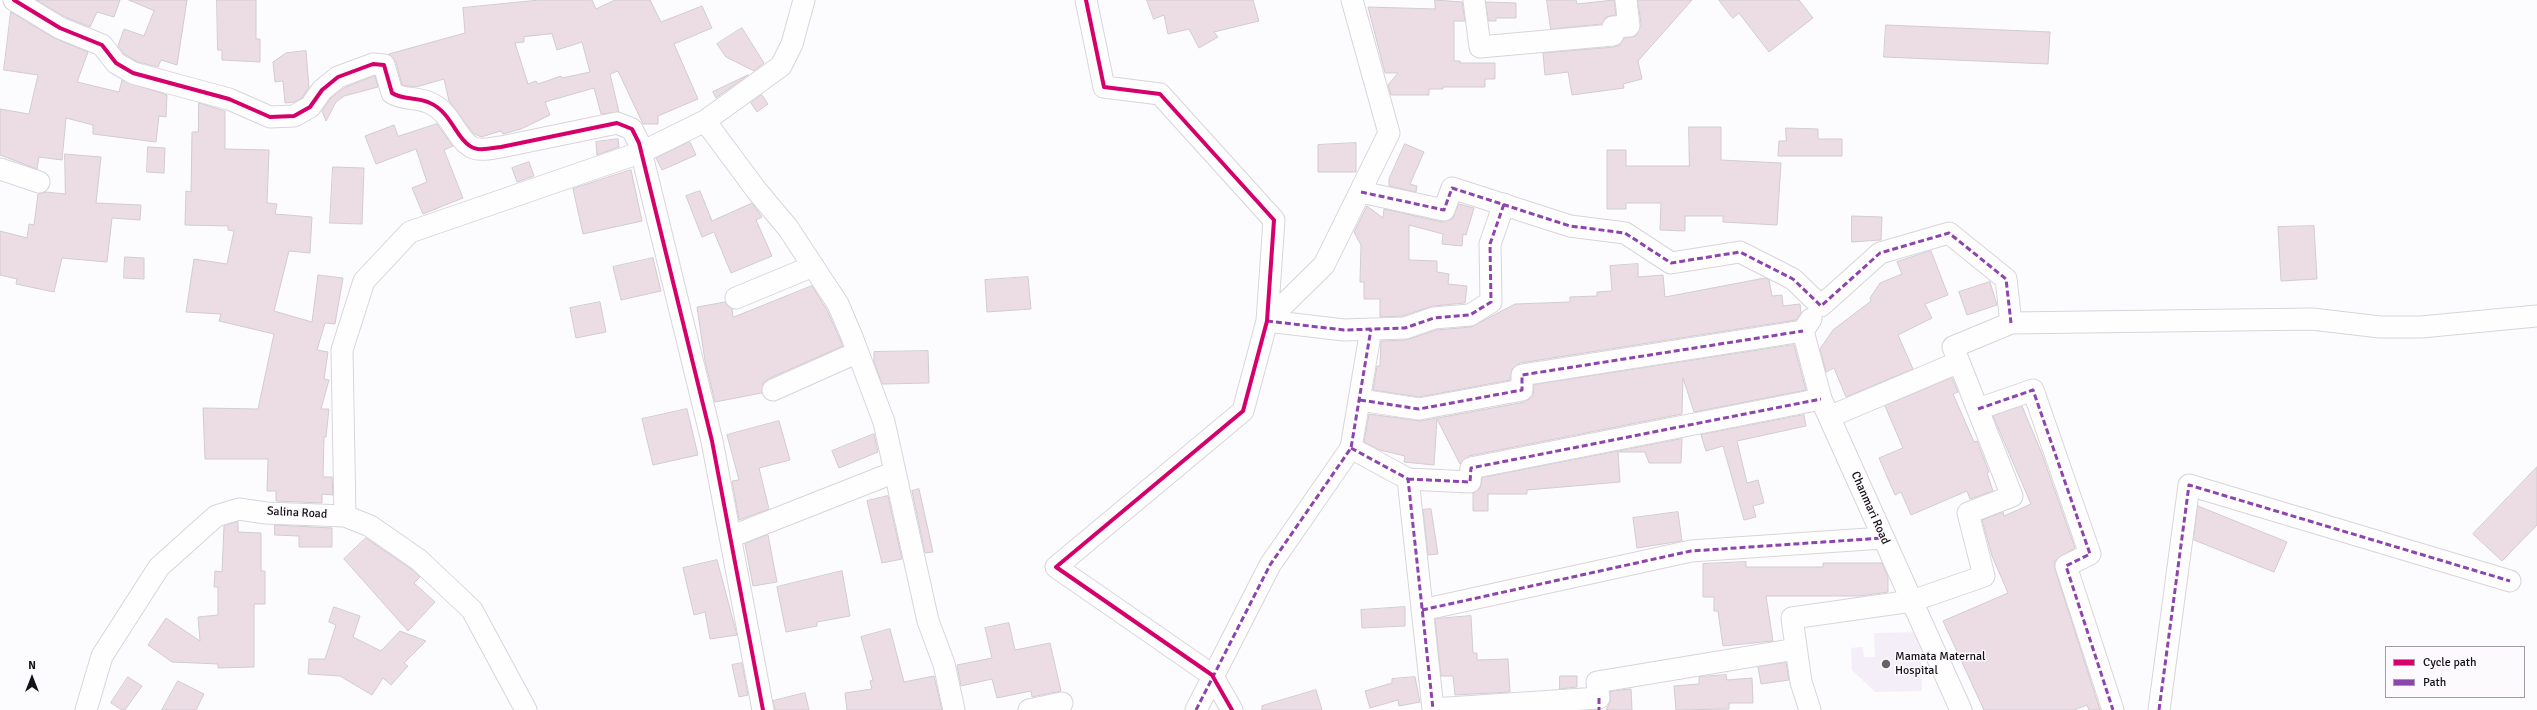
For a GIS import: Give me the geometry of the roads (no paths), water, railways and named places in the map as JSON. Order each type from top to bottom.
[{"type":"street","points":[[14,0],[60,28],[102,45],[116,63],[134,73],[228,99],[270,117],[294,116],[310,107],[322,90],[338,77],[373,64],[384,65],[392,93],[397,96],[412,97],[441,109],[470,146],[483,149],[501,147],[617,123],[632,129],[642,152],[712,441],[763,710]]},
{"type":"street","points":[[345,516],[342,350],[364,281],[410,232],[642,152],[705,121],[780,66],[792,44],[804,0]]},
{"type":"street","points":[[1086,0],[1104,87],[1160,94],[1274,220],[1267,321],[1242,411],[1056,567],[1212,675],[1232,710]]},
{"type":"street","points":[[1267,321],[1324,265],[1389,133],[1352,0]]},
{"type":"street","points":[[1474,0],[1480,47],[1613,36],[1613,27],[1629,26],[1626,0]]},
{"type":"street","points":[[705,121],[757,191],[788,228],[838,304],[884,422],[928,621],[944,664],[954,710]]},
{"type":"street","points":[[0,169],[39,182]]},
{"type":"street","points":[[1361,192],[1444,210],[1452,188],[1570,226],[1625,234],[1671,263],[1740,252],[1793,279],[1821,306]]},
{"type":"street","points":[[1267,321],[1344,330],[1405,328],[1434,318],[1470,315],[1491,302],[1490,244],[1504,204]]},
{"type":"street","points":[[1360,400],[1419,409],[1522,390],[1522,375],[1803,331],[1821,306],[1880,253],[1949,233],[2006,278],[2011,323]]},
{"type":"street","points":[[736,298],[813,266]]},
{"type":"street","points":[[1810,710],[1801,682],[1792,618],[1912,601],[1984,576],[1968,513],[2012,496],[1953,348],[2011,323],[2312,319],[2380,327],[2421,327],[2537,316]]},
{"type":"street","points":[[1196,710],[1212,675],[1270,564],[1351,448],[1371,329]]},
{"type":"street","name":"Chanmari Road","points":[[1803,331],[1825,408],[1961,710]]},
{"type":"street","points":[[773,390],[856,353]]},
{"type":"street","points":[[1351,448],[1408,479],[1470,482],[1471,468],[1825,408],[1959,362]]},
{"type":"street","points":[[1978,409],[2033,390],[2090,554],[2066,566],[2113,710]]},
{"type":"street","points":[[730,537],[895,472]]},
{"type":"street","points":[[1408,479],[1433,709],[1599,704],[1597,682],[1796,649]]},
{"type":"street","points":[[2159,710],[2189,485],[2510,581]]},
{"type":"street","name":"Salina Road","points":[[86,710],[102,656],[159,567],[216,516],[239,509],[266,512],[345,516],[370,526],[419,560],[472,610],[526,710]]},
{"type":"street","points":[[1422,610],[1691,551],[1883,538]]},
{"type":"street","points":[[1029,710],[1062,703]]},
{"type":"place","name":"Mamata Maternal Hospital","points":[[1886,664]]}]
